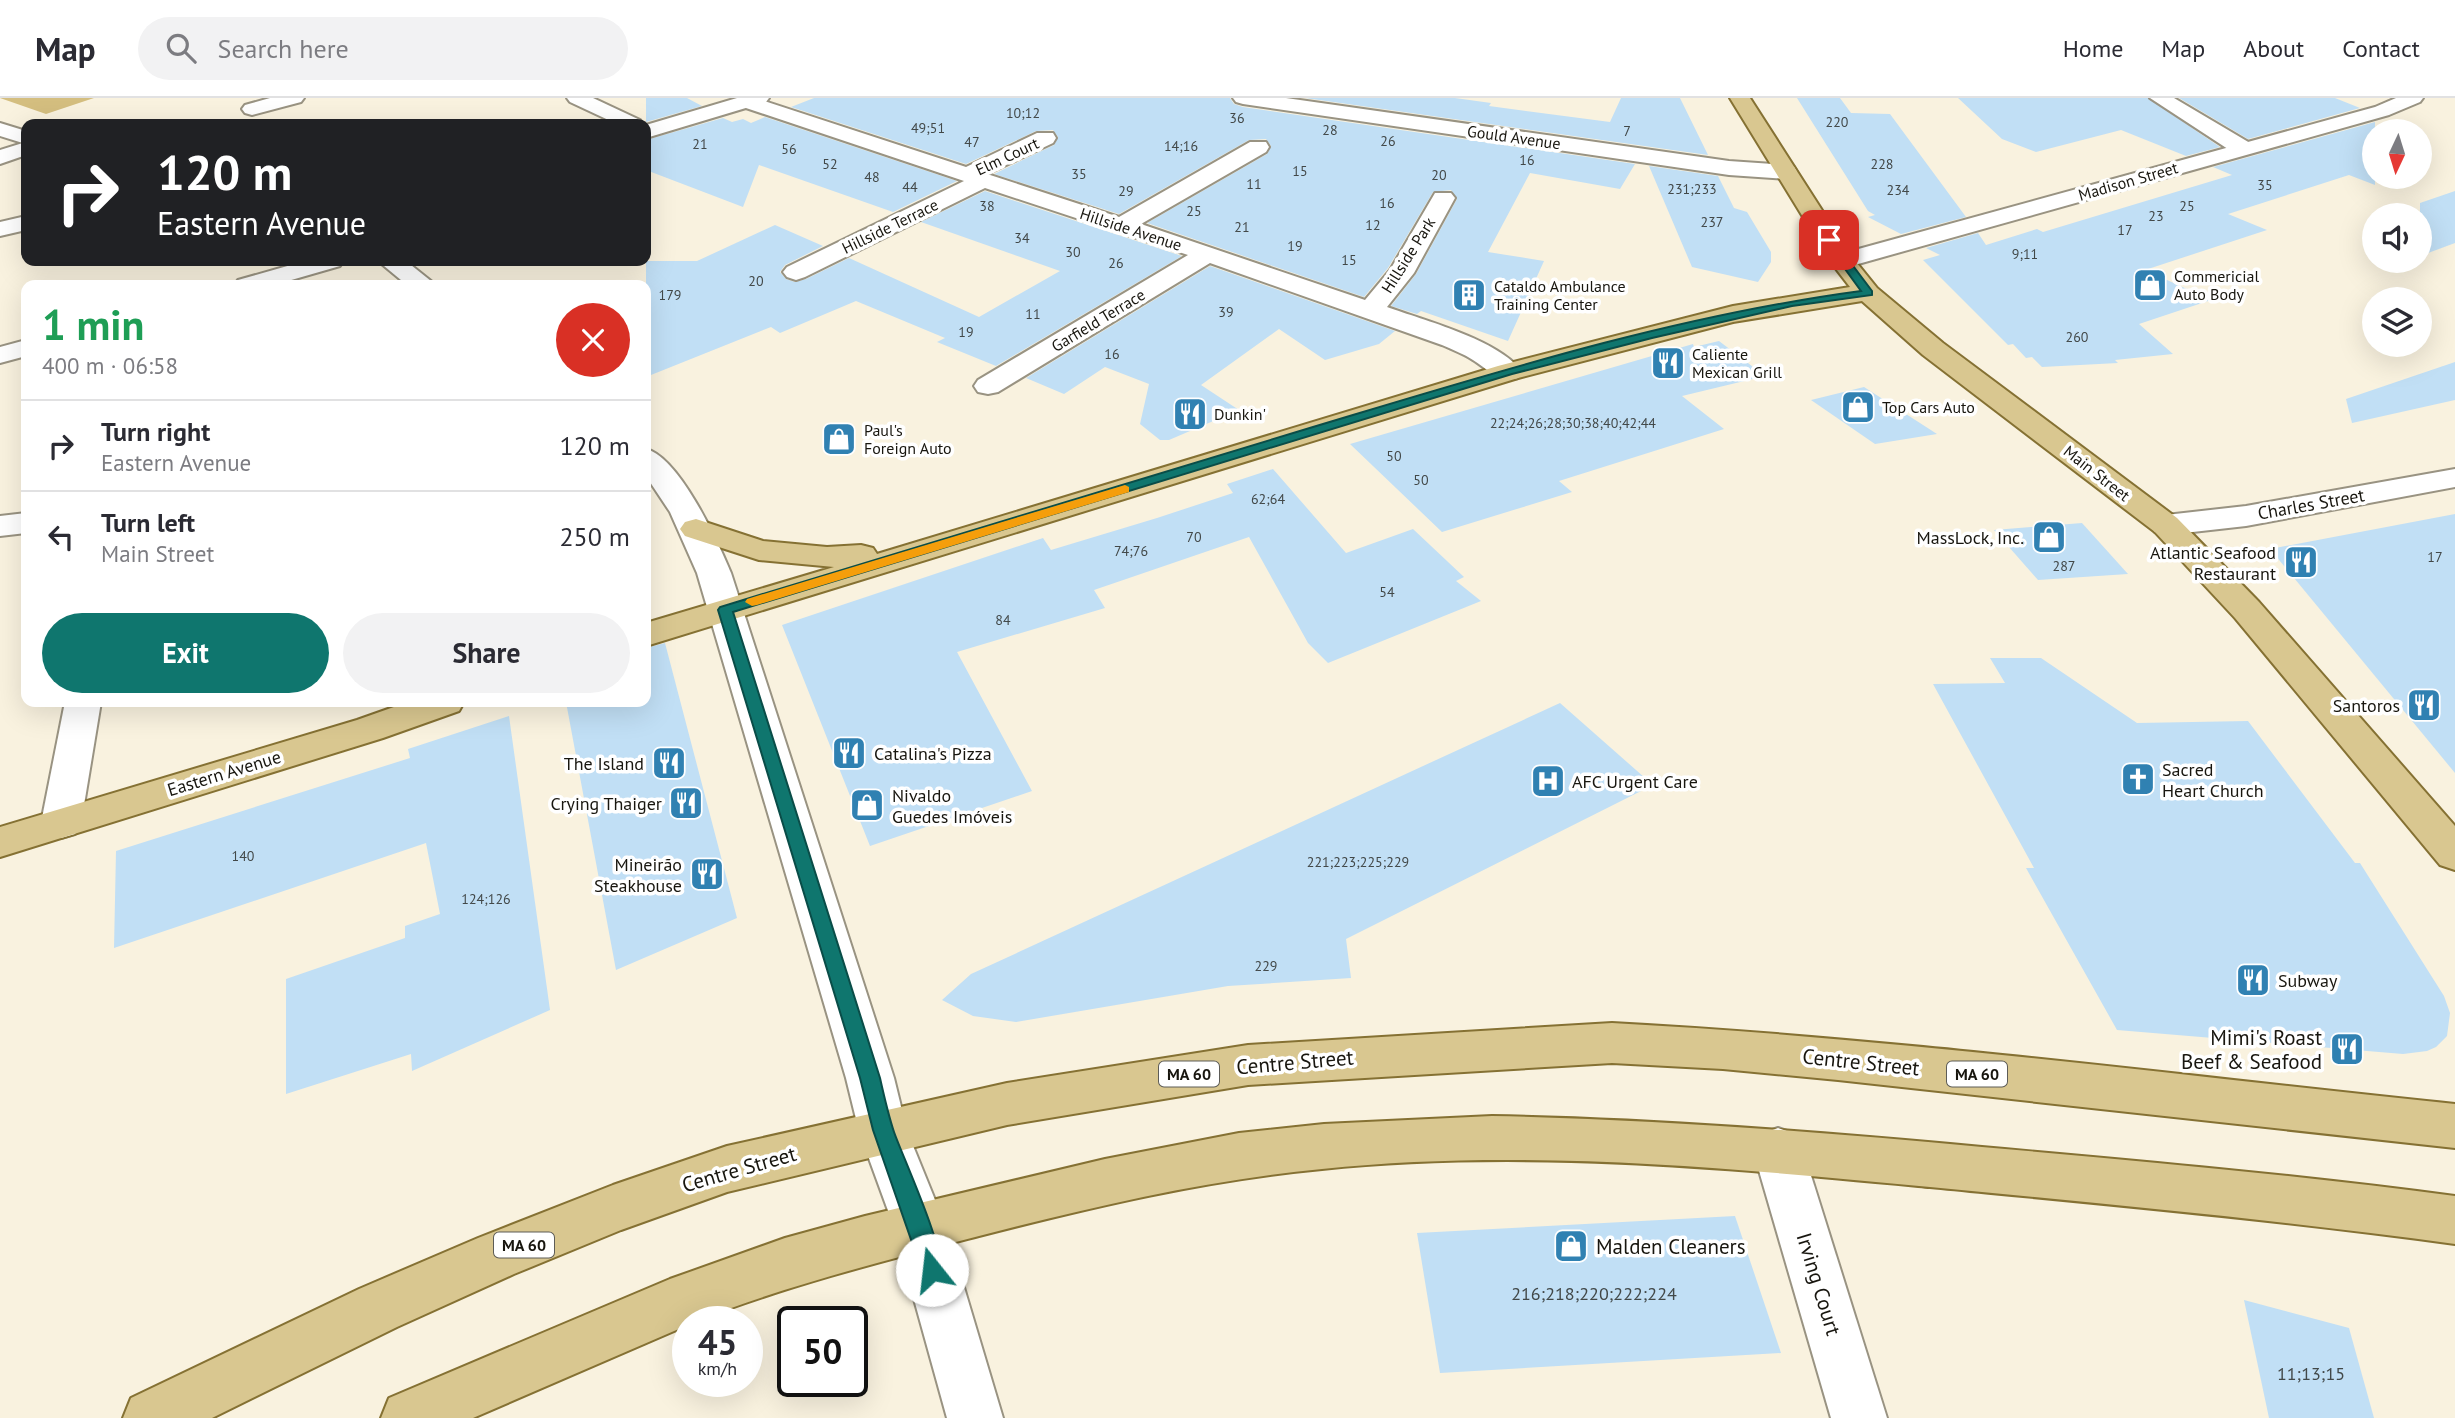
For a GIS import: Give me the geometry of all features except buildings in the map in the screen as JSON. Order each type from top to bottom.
[{"type":"main road","name":"Main Street","points":[[1740,98],[1842,261],[1868,293],[1933,349],[2166,526],[2247,610],[2455,854]]},
{"type":"main road","points":[[651,633],[1508,372],[1792,303],[1868,293]]},
{"type":"main road","points":[[696,529],[759,551],[792,555],[827,557],[916,552]]},
{"type":"main road","name":"Eastern Avenue","points":[[0,842],[370,729],[432,707]]},
{"type":"main road","name":"Centre Street","points":[[151,1418],[378,1308],[552,1233],[727,1169],[883,1130],[1120,1084],[1248,1065],[1612,1043],[1723,1049],[1838,1060],[2455,1126]]},
{"type":"main road","points":[[409,1418],[598,1334],[800,1259],[1140,1173],[1241,1156],[1310,1148],[1519,1136],[1778,1150],[2111,1179],[2455,1220]]},
{"type":"street","points":[[248,103],[294,98]]},
{"type":"street","points":[[577,98],[622,119]]},
{"type":"street","name":"Gould Avenue","points":[[1243,98],[1729,168],[1786,172]]},
{"type":"street","points":[[2160,98],[2242,148]]},
{"type":"street","name":"Madison Street","points":[[1842,261],[1894,249],[2242,148],[2382,111],[2413,98]]},
{"type":"street","points":[[651,127],[753,100]]},
{"type":"street","name":"Hillside Avenue","points":[[753,100],[1467,345],[1508,372]]},
{"type":"street","points":[[248,103],[262,119]]},
{"type":"street","points":[[0,129],[21,136]]},
{"type":"street","name":"Elm Court","points":[[976,177],[1045,138]]},
{"type":"street","points":[[1120,226],[1258,147]]},
{"type":"street","points":[[0,157],[21,150]]},
{"type":"street","name":"Hillside Terrace","points":[[796,272],[976,177]]},
{"type":"street","name":"Hillside Park","points":[[1370,311],[1401,272],[1443,198]]},
{"type":"street","points":[[0,229],[21,224]]},
{"type":"street","name":"Garfield Terrace","points":[[989,386],[1208,254]]},
{"type":"street","points":[[264,280],[314,266]]},
{"type":"street","points":[[397,266],[416,280]]},
{"type":"street","points":[[0,355],[21,349]]},
{"type":"street","points":[[651,464],[675,494],[706,550],[870,1078],[883,1130],[920,1227],[975,1418]]},
{"type":"street","name":"Charles Street","points":[[2166,526],[2246,516],[2455,478]]},
{"type":"street","points":[[0,526],[21,524]]},
{"type":"street","points":[[61,823],[82,707]]},
{"type":"street","name":"Irving Court","points":[[1778,1150],[1858,1418]]},
{"type":"shaded area","points":[[0,98],[94,98],[46,114]]},
{"type":"slow traffic","points":[[752,602],[1125,489]]},
{"type":"place","name":"Commericial Auto Body","points":[[2150,285]]},
{"type":"place","name":"Cataldo Ambulance Training Center","points":[[1469,295]]},
{"type":"place","name":"Caliente Mexican Grill","points":[[1668,363]]},
{"type":"place","name":"Top Cars Auto","points":[[1858,407]]},
{"type":"place","name":"Dunkin'","points":[[1190,414]]},
{"type":"place","name":"Paul's Foreign Auto","points":[[839,439]]},
{"type":"place","name":"MassLock, Inc.","points":[[2049,537]]},
{"type":"place","name":"Atlantic Seafood Restaurant","points":[[2301,562]]},
{"type":"place","name":"Santoros","points":[[2424,705]]},
{"type":"place","name":"Catalina's Pizza","points":[[849,753]]},
{"type":"place","name":"The Island","points":[[669,763]]},
{"type":"place","name":"Sacred Heart Church","points":[[2138,779]]},
{"type":"place","name":"AFC Urgent Care","points":[[1548,781]]},
{"type":"place","name":"Crying Thaiger","points":[[686,803]]},
{"type":"place","name":"Nivaldo Guedes Imóveis","points":[[867,805]]},
{"type":"place","name":"Mineirão Steakhouse","points":[[707,874]]},
{"type":"place","name":"Subway","points":[[2253,980]]},
{"type":"place","name":"Mimi's Roast Beef & Seafood","points":[[2347,1049]]},
{"type":"place","name":"Malden Cleaners","points":[[1571,1246]]},
{"type":"route","points":[[932,1270],[920,1227],[883,1130],[870,1078],[725,610],[1508,372],[1650,335],[1792,303],[1868,293],[1829,240]]}]
